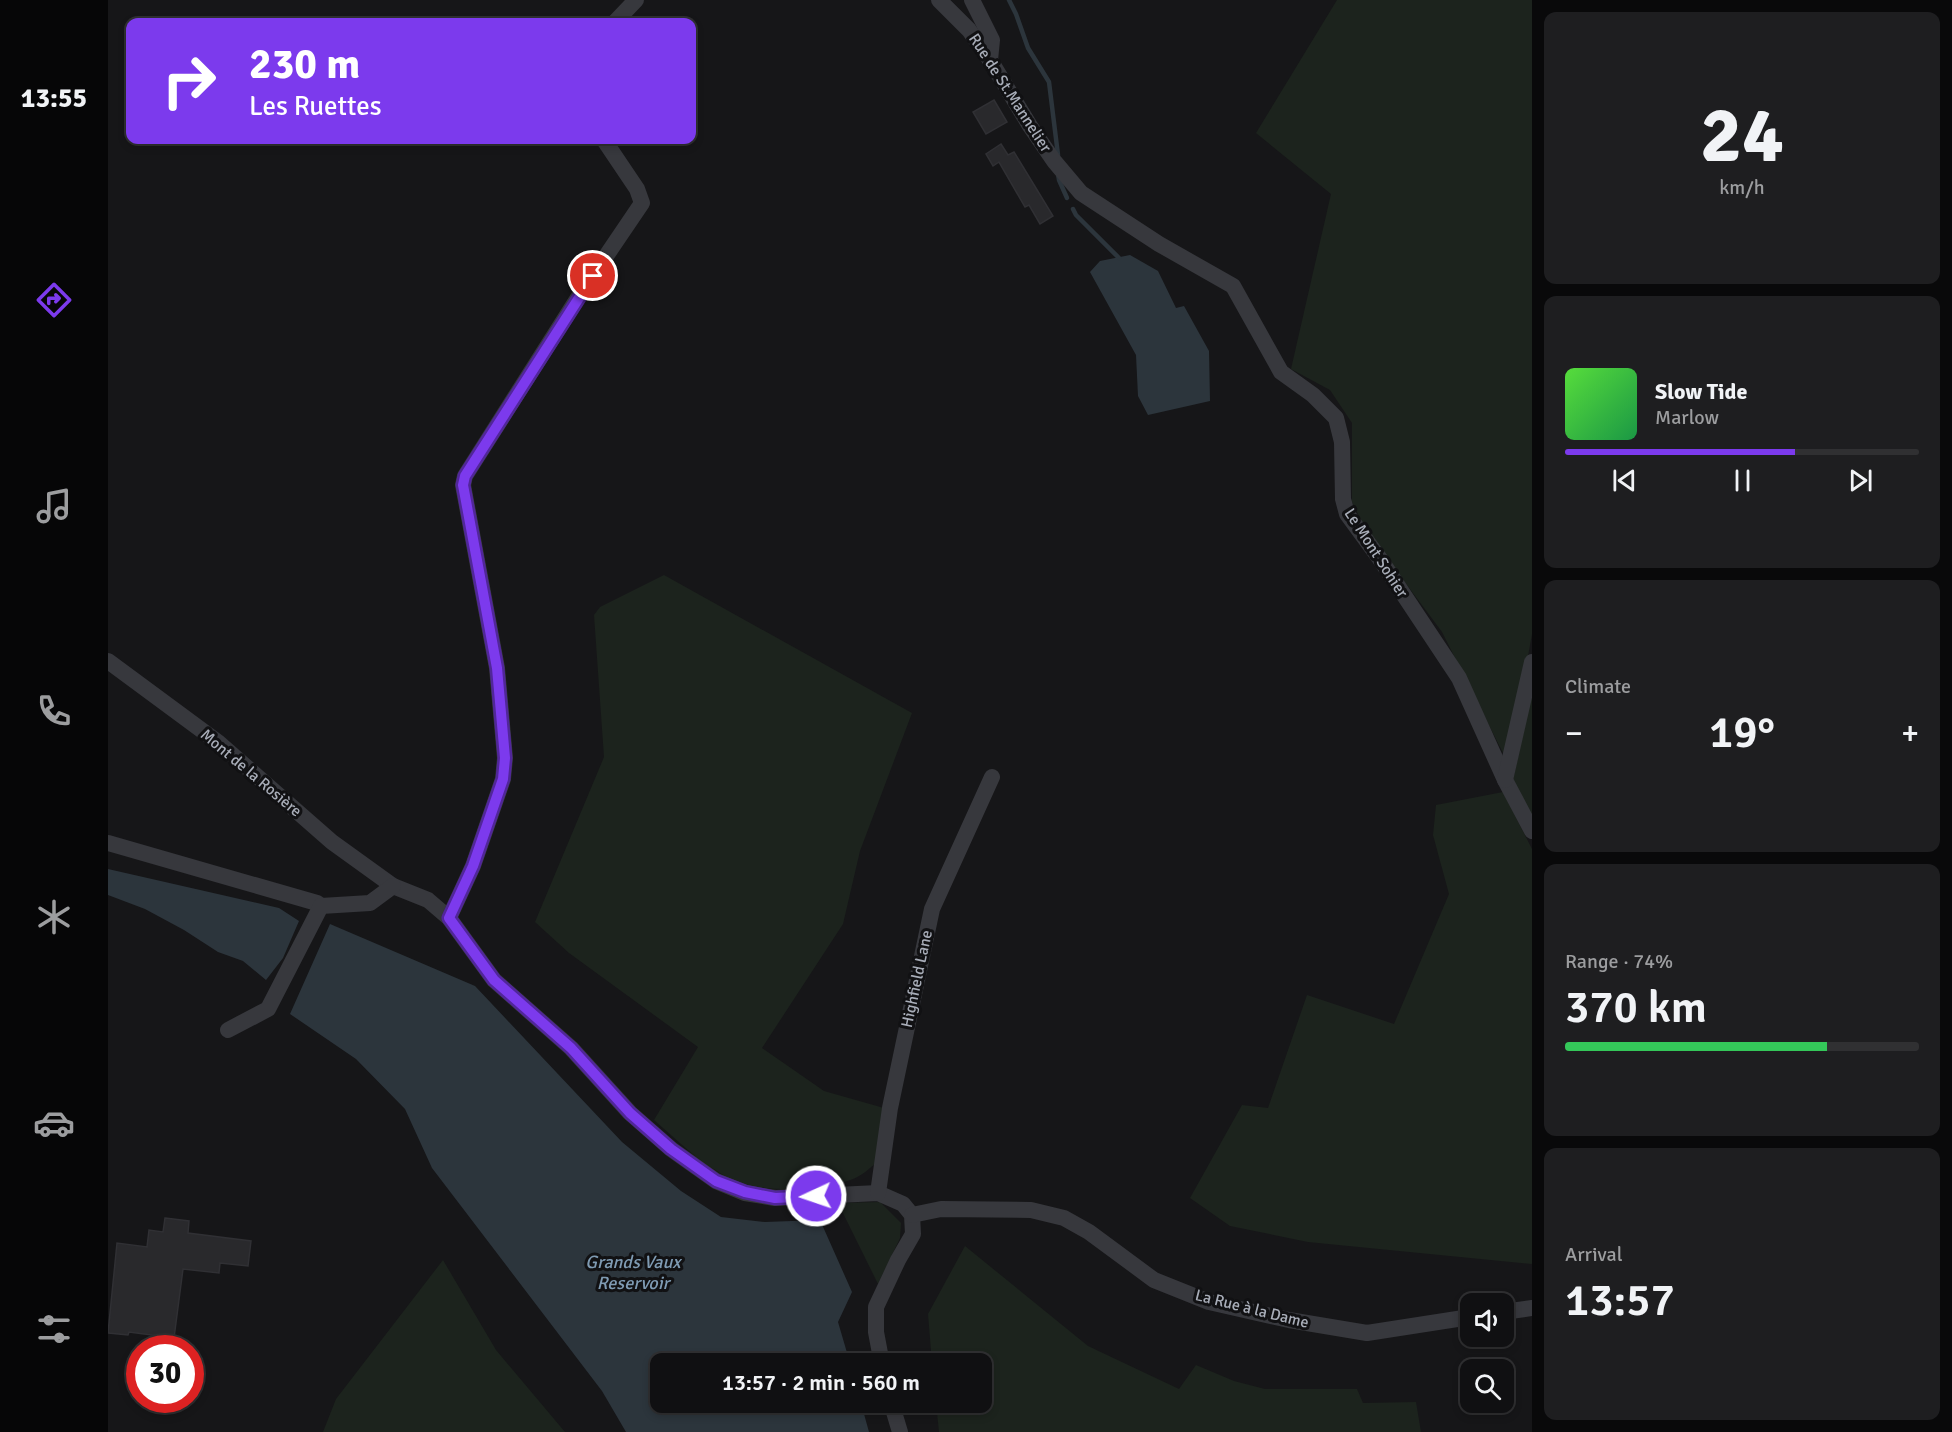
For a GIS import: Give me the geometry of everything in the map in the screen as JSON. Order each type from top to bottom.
[{"type":"street","points":[[619,18],[636,0]]},
{"type":"street","name":"Rue de St.Mannelier","points":[[939,0],[969,30],[1054,161]]},
{"type":"street","points":[[972,0],[992,40],[990,60]]},
{"type":"street","points":[[449,918],[473,866],[503,779],[505,758],[497,668],[463,485],[465,476],[515,395],[642,204],[637,189],[607,144]]},
{"type":"street","name":"Le Mont Sohier","points":[[1054,161],[1081,193],[1159,244],[1233,286],[1281,372],[1313,395],[1336,418],[1342,442],[1343,499],[1347,514],[1380,559],[1459,678],[1505,780],[1532,831]]},
{"type":"street","name":"Mont de la Rosière","points":[[108,661],[219,743],[332,842],[393,886],[428,900],[449,918],[494,980],[571,1048],[630,1113],[671,1149],[716,1181],[745,1192],[775,1198],[878,1192]]},
{"type":"street","points":[[1505,780],[1532,662]]},
{"type":"street","name":"Highfield Lane","points":[[878,1192],[890,1108],[932,909],[992,777]]},
{"type":"street","points":[[108,843],[321,906],[370,903],[393,886]]},
{"type":"street","points":[[228,1030],[268,1009],[321,906]]},
{"type":"street","points":[[878,1192],[903,1204],[912,1215],[913,1234],[876,1307],[876,1332],[880,1353]]},
{"type":"street","name":"La Rue à la Dame","points":[[912,1215],[941,1209],[1031,1210],[1064,1218],[1089,1232],[1154,1280],[1209,1302],[1288,1320],[1366,1333],[1460,1319]]},
{"type":"street","points":[[1514,1310],[1532,1308]]},
{"type":"street","points":[[894,1413],[900,1432]]},
{"type":"shaded area","points":[[1337,0],[1532,0],[1532,634],[1504,755],[1442,632],[1366,530],[1352,502],[1352,423],[1330,390],[1291,369],[1331,194],[1256,133]]},
{"type":"shaded area","points":[[664,575],[912,713],[860,851],[843,924],[762,1048],[824,1091],[884,1108],[876,1163],[859,1176],[840,1183],[791,1189],[743,1184],[710,1167],[681,1144],[654,1120],[698,1047],[569,953],[535,922],[604,757],[594,615],[600,607]]},
{"type":"shaded area","points":[[1532,693],[1532,819],[1513,780]]},
{"type":"shaded area","points":[[1503,792],[1532,849],[1532,1264],[1308,1242],[1230,1226],[1190,1198],[1242,1105],[1268,1108],[1307,995],[1394,1024],[1449,894],[1433,835],[1436,805]]},
{"type":"shaded area","points":[[880,1202],[901,1223],[900,1238],[878,1284],[838,1203]]},
{"type":"shaded area","points":[[965,1246],[1088,1346],[1179,1389],[1196,1365],[1234,1381],[1265,1389],[1357,1389],[1363,1403],[1416,1402],[1421,1432],[939,1432],[937,1413],[992,1413],[992,1353],[931,1353],[928,1314]]},
{"type":"shaded area","points":[[443,1260],[496,1350],[565,1432],[323,1432],[336,1399]]},
{"type":"water","points":[[1130,255],[1158,271],[1176,308],[1184,306],[1209,351],[1210,401],[1148,415],[1138,396],[1136,355],[1090,272],[1100,261]]},
{"type":"water","points":[[108,869],[279,908],[299,921],[283,958],[266,980],[243,961],[218,952],[145,909],[108,895]]},
{"type":"water","name":"Grands Vaux Reservoir","points":[[330,924],[475,986],[622,1142],[681,1191],[721,1217],[765,1222],[820,1220],[852,1292],[838,1322],[847,1353],[650,1353],[650,1413],[864,1413],[869,1432],[626,1432],[602,1391],[432,1168],[405,1109],[356,1059],[290,1014]]},
{"type":"building","points":[[994,100],[1007,122],[986,134],[973,112]]},
{"type":"building","points":[[1001,144],[1008,155],[1014,152],[1053,216],[1040,224],[1029,205],[1025,207],[999,162],[993,166],[986,154]]},
{"type":"building","points":[[165,1218],[189,1221],[188,1233],[251,1241],[248,1266],[220,1263],[219,1273],[183,1269],[174,1335],[108,1333],[117,1243],[147,1247],[149,1230],[163,1232]]},
{"type":"waterway","points":[[1009,0],[1028,48],[1049,82],[1058,155]]},
{"type":"waterway","points":[[1058,174],[1067,198]]},
{"type":"waterway","points":[[1073,209],[1076,215],[1119,258]]},
{"type":"route","points":[[593,276],[465,476],[463,485],[497,668],[505,758],[503,779],[473,866],[449,918],[494,980],[571,1048],[630,1113],[671,1149],[716,1181],[745,1192],[775,1198],[816,1196]]}]
